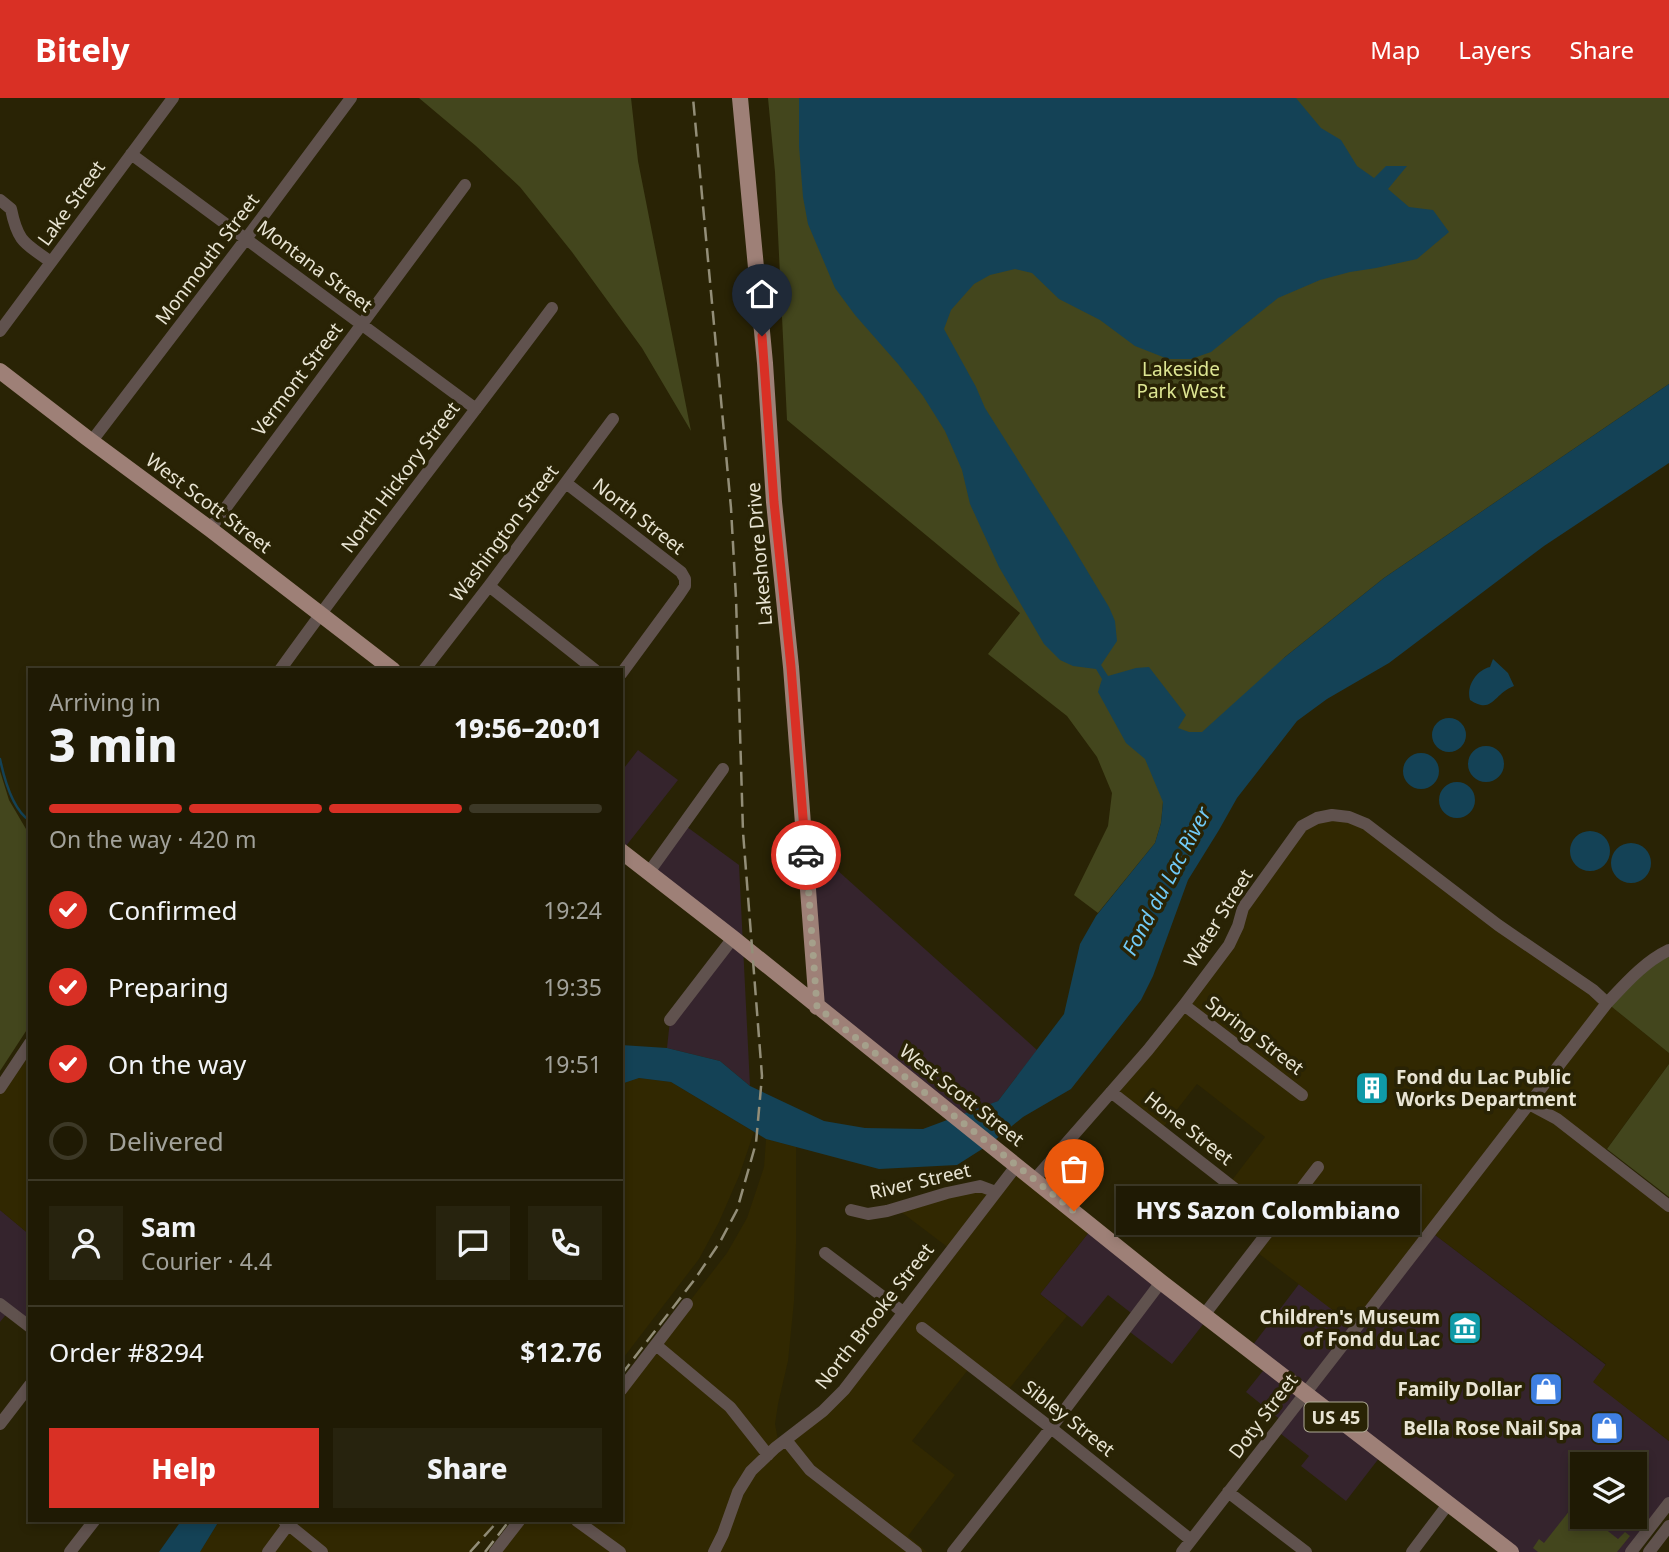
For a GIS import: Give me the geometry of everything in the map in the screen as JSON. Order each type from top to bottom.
[{"type":"main road","name":"Lakeshore Drive","points":[[740,98],[765,363],[774,502],[791,667],[817,1007]]},
{"type":"main road","name":"West Scott Street","points":[[0,371],[390,668]]},
{"type":"main road","name":"West Scott Street","points":[[623,852],[1161,1282],[1511,1552]]},
{"type":"street","name":"Lake Street","points":[[0,331],[173,98]]},
{"type":"street","name":"Monmouth Street","points":[[91,442],[351,98]]},
{"type":"street","name":"Montana Street","points":[[131,154],[476,410]]},
{"type":"street","name":"Vermont Street","points":[[210,529],[465,185]]},
{"type":"street","points":[[0,200],[12,209],[13,223],[21,239],[51,262]]},
{"type":"street","name":"North Hickory Street","points":[[281,668],[552,308]]},
{"type":"street","name":"Washington Street","points":[[426,668],[613,419]]},
{"type":"street","name":"North Street","points":[[566,483],[681,572],[686,581],[674,602],[623,671]]},
{"type":"street","points":[[489,586],[592,668]]},
{"type":"street","points":[[649,872],[723,769]]},
{"type":"street","name":"Water Street","points":[[1035,1179],[1184,1005],[1229,945],[1243,908],[1302,826],[1315,819],[1332,815],[1349,817],[1366,824],[1498,925],[1593,990],[1607,1003]]},
{"type":"street","points":[[670,1020],[733,938]]},
{"type":"street","name":"Doty Street","points":[[1182,1552],[1607,1003],[1653,958],[1669,950]]},
{"type":"street","name":"Spring Street","points":[[1184,1005],[1302,1094]]},
{"type":"street","points":[[0,1088],[28,1046]]},
{"type":"street","name":"Hone Street","points":[[1111,1092],[1276,1221]]},
{"type":"street","points":[[1529,1104],[1557,1119],[1669,1206]]},
{"type":"street","name":"North Brooke Street","points":[[714,1552],[740,1488],[754,1467],[833,1402],[1017,1165]]},
{"type":"street","points":[[1205,1315],[1318,1167]]},
{"type":"street","name":"River Street","points":[[851,1210],[868,1214],[887,1211],[980,1186],[996,1192]]},
{"type":"street","points":[[825,1253],[903,1312]]},
{"type":"street","points":[[953,1552],[1161,1282]]},
{"type":"street","points":[[0,1304],[28,1325]]},
{"type":"street","points":[[623,1387],[688,1304]]},
{"type":"street","name":"Sibley Street","points":[[922,1328],[1191,1540]]},
{"type":"street","points":[[656,1345],[727,1405],[768,1455]]},
{"type":"street","points":[[0,1424],[28,1388]]},
{"type":"street","points":[[786,1440],[810,1470],[916,1552]]},
{"type":"street","points":[[1228,1492],[1306,1552]]},
{"type":"street","points":[[1412,1552],[1449,1503]]},
{"type":"street","points":[[1631,1552],[1669,1503]]},
{"type":"street","points":[[69,1552],[92,1522]]},
{"type":"street","points":[[495,1552],[518,1522]]},
{"type":"street","points":[[578,1522],[620,1552]]},
{"type":"street","points":[[268,1552],[286,1523],[322,1552]]},
{"type":"street","points":[[1649,1552],[1669,1526]]},
{"type":"shaded area","points":[[638,750],[678,780],[623,850],[623,769]]},
{"type":"shaded area","points":[[1349,817],[1607,1003],[1669,1053],[1669,1064],[1603,1154],[1669,1206],[1669,1441],[1593,1382],[1606,1364],[1430,1231],[1356,1328],[1254,1250],[1275,1221],[1229,1184],[1265,1137],[1197,1084],[1161,1130],[1111,1092],[1184,1005],[1302,826]]},
{"type":"shaded area","points":[[683,824],[739,865],[750,1086],[720,1061],[667,1048],[670,1020],[733,938],[649,872]]},
{"type":"shaded area","points":[[806,842],[1037,1050],[998,1101],[957,1118],[817,1007]]},
{"type":"shaded area","points":[[28,1046],[28,1233],[0,1210],[0,1088]]},
{"type":"shaded area","points":[[639,1078],[671,1082],[754,1132],[739,1176],[699,1259],[623,1358],[623,1083]]},
{"type":"shaded area","points":[[766,1139],[796,1147],[794,1301],[788,1361],[775,1424],[779,1445],[813,1420],[950,1249],[896,1208],[947,1193],[996,1191],[1017,1165],[1093,1227],[1040,1294],[1067,1316],[1006,1393],[971,1366],[912,1441],[955,1475],[908,1536],[927,1552],[495,1552],[518,1522],[623,1522],[623,1387],[727,1253],[747,1218],[764,1167]]},
{"type":"shaded area","points":[[0,1210],[28,1233],[28,1325],[9,1311],[0,1322]]},
{"type":"shaded area","points":[[1093,1227],[1208,1318],[1172,1364],[1126,1329],[1135,1316],[1108,1295],[1082,1327],[1040,1294]]},
{"type":"shaded area","points":[[1430,1231],[1606,1365],[1594,1382],[1669,1441],[1669,1503],[1631,1552],[1511,1552],[1383,1453],[1346,1501],[1301,1466],[1309,1456],[1276,1430],[1282,1421],[1246,1392],[1269,1366],[1249,1350],[1299,1284],[1357,1327]]},
{"type":"shaded area","points":[[218,1522],[496,1522],[472,1552],[200,1552]]},
{"type":"green space","points":[[419,98],[631,98],[638,161],[691,431],[642,348],[572,252],[520,187]]},
{"type":"green space","name":"Lakeside Park West","points":[[768,98],[1669,98],[1669,384],[1384,578],[1285,657],[1163,802],[1155,843],[1098,913],[1074,895],[1108,826],[1112,793],[1097,757],[1067,716],[988,654],[1020,613],[787,420],[775,172]]},
{"type":"green space","points":[[0,771],[9,800],[28,830],[28,1028],[0,1071]]},
{"type":"green space","points":[[1669,950],[1669,1053],[1607,1003]]},
{"type":"green space","points":[[1669,1064],[1669,1197],[1607,1149]]},
{"type":"green space","points":[[1570,1510],[1570,1529],[1605,1529],[1618,1539],[1625,1532],[1630,1536],[1617,1552],[1538,1552],[1533,1548],[1539,1539],[1544,1543]]},
{"type":"water","name":"Fond du Lac River","points":[[799,98],[1296,98],[1321,128],[1341,140],[1357,166],[1374,178],[1386,166],[1407,166],[1388,189],[1409,207],[1433,210],[1449,232],[1417,259],[1320,280],[1278,298],[1211,352],[1191,359],[1168,359],[1135,346],[1100,320],[1059,299],[1032,273],[1015,269],[990,275],[974,284],[951,310],[944,329],[985,408],[1068,539],[1115,621],[1117,641],[1101,665],[1108,676],[1149,667],[1186,715],[1178,728],[1189,732],[1202,732],[1285,657],[1384,578],[1669,384],[1669,463],[1544,546],[1389,663],[1327,699],[1297,721],[1237,798],[1188,880],[1153,976],[1141,1000],[1071,1089],[1023,1117],[990,1144],[957,1165],[879,1169],[766,1139],[671,1082],[639,1078],[623,1083],[623,1045],[667,1048],[720,1061],[750,1086],[824,1121],[865,1128],[923,1129],[998,1101],[1064,1014],[1080,944],[1096,916],[1155,843],[1161,823],[1163,802],[1145,759],[1126,743],[1098,692],[1102,679],[1096,669],[1073,666],[1060,660],[1044,644],[999,567],[970,504],[962,470],[945,431],[923,396],[835,288],[808,224],[799,146]]},
{"type":"water","points":[[1493,659],[1508,673],[1514,686],[1493,702],[1478,704],[1470,700],[1469,690],[1476,675],[1490,667]]},
{"type":"water","points":[[1449,718],[1461,723],[1466,735],[1461,747],[1449,752],[1437,747],[1432,735],[1437,723]]},
{"type":"water","points":[[1486,746],[1499,751],[1504,764],[1499,777],[1486,782],[1473,777],[1468,764],[1473,751]]},
{"type":"water","points":[[1421,753],[1433,759],[1439,771],[1433,783],[1421,789],[1409,783],[1403,771],[1409,759]]},
{"type":"water","points":[[1457,782],[1470,787],[1475,800],[1470,813],[1457,818],[1444,813],[1439,800],[1444,787]]},
{"type":"water","points":[[1590,831],[1598,832],[1604,837],[1609,843],[1609,859],[1604,865],[1598,870],[1590,871],[1582,870],[1576,865],[1571,859],[1570,851],[1571,843],[1576,837],[1582,832]]},
{"type":"water","points":[[1631,843],[1645,849],[1651,863],[1645,877],[1631,883],[1617,877],[1611,863],[1617,849]]},
{"type":"water","points":[[180,1522],[218,1522],[200,1552],[159,1552]]},
{"type":"waterway","points":[[0,759],[14,802],[28,819]]},
{"type":"railway","points":[[623,1372],[695,1279],[720,1242],[737,1210],[756,1143],[762,1076],[743,832],[731,508],[693,98]]},
{"type":"railway","points":[[470,1552],[497,1522]]},
{"type":"railway","points":[[485,1552],[508,1522]]},
{"type":"way so far","points":[[806,855],[817,1007],[1074,1211]]},
{"type":"place","name":"Fond du Lac Public Works Department","points":[[1372,1088]]},
{"type":"place","name":"HYS Sazon Colombiano","points":[[1074,1211]]},
{"type":"place","name":"Children's Museum of Fond du Lac","points":[[1465,1328]]},
{"type":"place","name":"Family Dollar","points":[[1546,1389]]},
{"type":"place","name":"Bella Rose Nail Spa","points":[[1607,1428]]},
{"type":"route","points":[[762,336],[806,855]]}]
